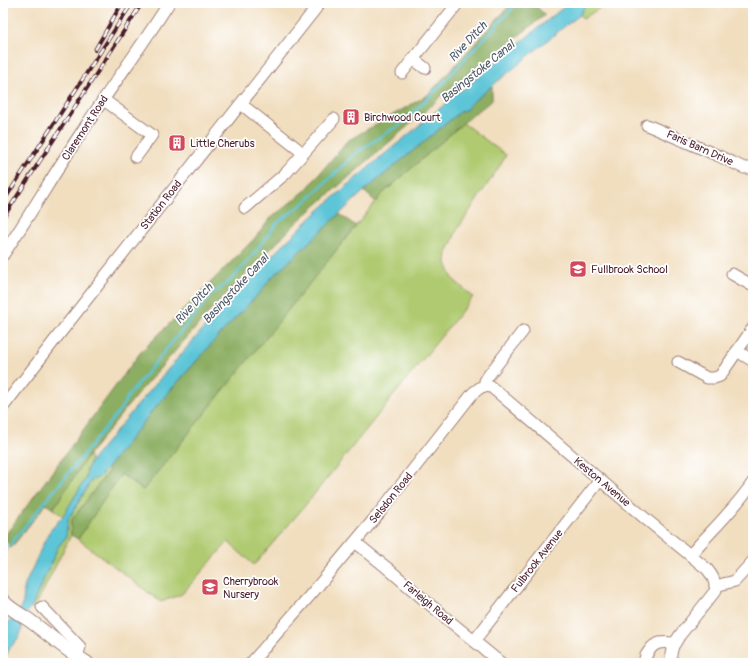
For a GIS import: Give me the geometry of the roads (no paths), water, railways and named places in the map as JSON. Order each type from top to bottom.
[{"type":"street","name":"Claremont Road","points":[[3,255],[86,124],[104,100],[169,3]]},
{"type":"street","name":"Station Road","points":[[3,407],[320,3]]},
{"type":"street","points":[[402,73],[458,3]]},
{"type":"street","points":[[413,59],[425,68]]},
{"type":"street","points":[[104,100],[152,135],[136,157]]},
{"type":"street","points":[[241,104],[303,153]]},
{"type":"street","points":[[245,208],[286,173],[334,119]]},
{"type":"street","name":"Faris Barn Drive","points":[[647,125],[744,168],[753,168]]},
{"type":"street","points":[[732,274],[753,286]]},
{"type":"street","points":[[677,362],[707,378],[720,376],[753,328]]},
{"type":"street","name":"Selsdon Road","points":[[251,663],[380,512],[473,394],[481,387],[485,386],[488,376],[523,331]]},
{"type":"street","points":[[737,351],[753,361]]},
{"type":"street","name":"Keston Avenue","points":[[485,386],[491,387],[502,396],[707,569],[713,576],[715,583]]},
{"type":"street","name":"Fulbrook Avenue","points":[[474,641],[600,480]]},
{"type":"street","points":[[690,555],[746,492],[753,482]]},
{"type":"street","name":"Farleigh Road","points":[[355,542],[501,663]]},
{"type":"street","points":[[671,663],[671,654],[675,643],[695,615],[716,590],[715,583],[736,581],[753,561]]},
{"type":"street","points":[[5,604],[82,660]]},
{"type":"street","points":[[42,606],[80,647],[82,660]]},
{"type":"street","points":[[644,663],[647,654],[656,644],[664,642],[675,643]]},
{"type":"water","name":"Basingstoke Canal","points":[[573,3],[589,3],[580,15],[470,104],[467,109],[460,112],[364,191],[271,278],[262,290],[223,331],[152,411],[104,472],[97,479],[96,478],[91,481],[68,520],[66,537],[58,547],[31,608],[23,616],[22,630],[19,637],[10,648],[3,662],[3,628],[22,606],[25,585],[49,532],[63,516],[86,478],[87,469],[91,461],[190,344],[267,261],[332,199],[450,100],[455,93],[462,90],[565,6]]},
{"type":"waterway","name":"Rive Ditch","points":[[449,76],[517,3]]},
{"type":"waterway","name":"Rive Ditch","points":[[3,556],[4,552],[120,410],[128,396],[211,295],[231,280],[252,256],[277,223],[305,202],[357,152],[405,121],[446,80]]},
{"type":"railway","points":[[95,50],[122,3]]},
{"type":"railway","points":[[3,202],[132,3]]},
{"type":"railway","points":[[3,218],[142,3]]},
{"type":"place","name":"Birchwood Court","points":[[351,117]]},
{"type":"place","name":"Little Cherubs","points":[[177,143]]},
{"type":"place","name":"Fullbrook School","points":[[578,269]]},
{"type":"place","name":"Cherrybrook Nursery","points":[[210,587]]}]
